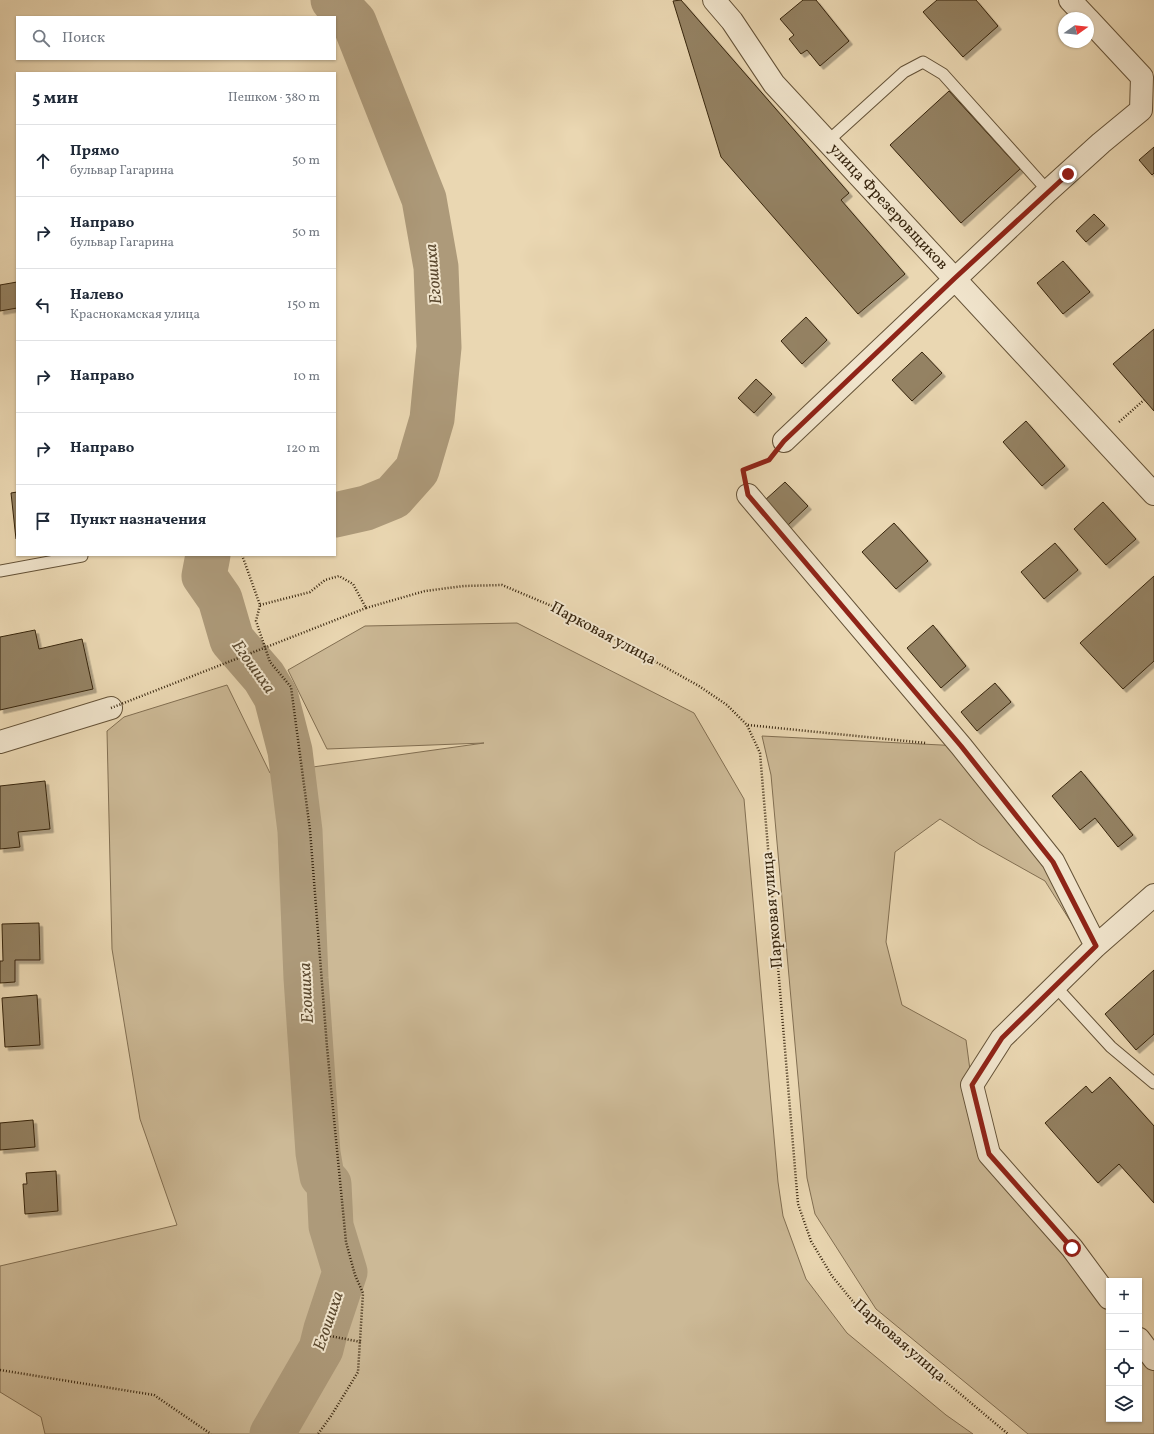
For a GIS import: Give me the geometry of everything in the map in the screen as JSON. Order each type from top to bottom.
[{"type":"street","name":"улица Фрезеровщиков","points":[[714,0],[732,20],[774,84],[1154,494]]},
{"type":"street","points":[[1070,0],[1082,12]]},
{"type":"street","points":[[784,441],[1048,191],[1101,143],[1147,111],[1142,77],[1094,25]]},
{"type":"street","points":[[748,495],[961,746],[1053,862],[1096,946]]},
{"type":"street","points":[[0,742],[111,708]]},
{"type":"street","points":[[1106,1294],[1072,1248],[989,1154],[972,1085],[1002,1038],[1056,987],[1096,946],[1154,895]]},
{"type":"street","points":[[1142,1343],[1154,1359]]},
{"type":"lane","points":[[828,141],[904,72],[923,62],[943,74],[1048,191]]},
{"type":"lane","points":[[0,571],[82,556]]},
{"type":"lane","points":[[1056,987],[1111,1047],[1154,1083]]},
{"type":"path","points":[[1114,427],[1144,400]]},
{"type":"path","points":[[748,495],[743,470],[769,460],[784,441]]},
{"type":"path","points":[[242,556],[260,605],[256,621],[270,662],[291,687],[310,830],[327,1047],[346,1242],[355,1275],[363,1293],[358,1372],[318,1434]]},
{"type":"path","points":[[260,605],[310,592],[325,580],[339,576],[353,584],[366,608]]},
{"type":"path","name":"Парковая улица","points":[[111,708],[366,608],[425,591],[464,586],[502,585],[566,612],[699,686],[727,705],[747,725],[760,753],[798,1204],[811,1241],[832,1276],[859,1309],[1008,1434]]},
{"type":"path","points":[[747,725],[961,746]]},
{"type":"path","points":[[330,1336],[361,1342]]},
{"type":"path","points":[[0,1370],[154,1394],[211,1434]]},
{"type":"shaded area","points":[[517,623],[694,713],[744,799],[778,1182],[783,1216],[806,1279],[847,1333],[946,1415],[973,1434],[45,1434],[41,1417],[0,1392],[0,1266],[177,1225],[140,1119],[112,949],[107,731],[124,717],[227,685],[270,773],[484,743],[327,749],[288,670],[365,626]]},
{"type":"shaded area","points":[[762,736],[961,746],[1053,862],[1086,946],[1045,881],[979,844],[940,819],[895,852],[886,942],[902,1005],[966,1040],[972,1085],[989,1154],[1106,1301],[1106,1422],[1142,1422],[1142,1347],[1154,1361],[1154,1434],[1028,1434],[876,1309],[815,1214],[807,1178],[771,775]]},
{"type":"building","points":[[681,0],[849,193],[841,200],[905,274],[858,314],[721,157],[673,1]]},
{"type":"building","points":[[803,0],[816,0],[849,41],[820,66],[807,50],[801,54],[789,39],[794,35],[780,19]]},
{"type":"building","points":[[937,0],[976,0],[998,26],[963,57],[923,12]]},
{"type":"building","points":[[949,91],[1020,169],[961,223],[890,145]]},
{"type":"building","points":[[1154,147],[1154,173],[1152,175],[1139,160]]},
{"type":"building","points":[[1094,214],[1105,225],[1086,242],[1076,231]]},
{"type":"building","points":[[1063,261],[1090,292],[1063,314],[1037,283]]},
{"type":"building","points":[[16,282],[16,308],[0,311],[0,285]]},
{"type":"building","points":[[806,317],[827,340],[802,364],[781,341]]},
{"type":"building","points":[[1154,329],[1154,411],[1113,364]]},
{"type":"building","points":[[922,352],[942,373],[912,401],[892,380]]},
{"type":"building","points":[[756,379],[772,394],[754,413],[738,398]]},
{"type":"building","points":[[1026,421],[1065,466],[1042,486],[1003,442]]},
{"type":"building","points":[[785,482],[808,506],[787,526],[764,501]]},
{"type":"building","points":[[16,492],[16,539],[11,493]]},
{"type":"building","points":[[1103,502],[1136,539],[1106,565],[1074,529]]},
{"type":"building","points":[[894,523],[928,561],[896,589],[862,552]]},
{"type":"building","points":[[1055,543],[1078,570],[1044,599],[1021,572]]},
{"type":"building","points":[[1154,576],[1154,661],[1123,689],[1080,643]]},
{"type":"building","points":[[933,625],[966,666],[941,688],[907,648]]},
{"type":"building","points":[[35,630],[39,649],[82,639],[93,689],[0,710],[0,637]]},
{"type":"building","points":[[995,683],[1011,702],[977,731],[961,712]]},
{"type":"building","points":[[1081,771],[1133,835],[1118,847],[1095,818],[1080,830],[1052,796]]},
{"type":"building","points":[[45,781],[50,829],[18,832],[20,847],[0,849],[0,786]]},
{"type":"building","points":[[39,923],[40,960],[15,960],[15,982],[0,983],[0,961],[3,961],[2,924]]},
{"type":"building","points":[[1154,970],[1154,1034],[1136,1050],[1105,1014]]},
{"type":"building","points":[[37,995],[40,1045],[5,1047],[2,998]]},
{"type":"building","points":[[1110,1077],[1154,1126],[1154,1203],[1119,1164],[1098,1183],[1045,1123],[1086,1086],[1092,1093]]},
{"type":"building","points":[[33,1120],[35,1147],[0,1150],[0,1123]]},
{"type":"building","points":[[56,1171],[58,1211],[25,1214],[23,1184],[27,1184],[26,1173]]},
{"type":"waterway","name":"Егошиха","points":[[333,0],[354,22],[424,199],[436,267],[439,347],[432,419],[417,470],[393,497],[366,508],[336,515]]},
{"type":"waterway","name":"Егошиха","points":[[208,556],[204,576],[220,599],[232,640],[264,677],[276,697],[290,751],[300,831],[306,978],[318,1153],[322,1176],[329,1184],[331,1226],[345,1272],[321,1349],[272,1434]]},
{"type":"route","points":[[1068,174],[955,278],[784,441],[769,460],[743,470],[748,495],[961,746],[1053,862],[1096,946],[1056,987],[1002,1038],[972,1085],[989,1154],[1072,1248]]}]
